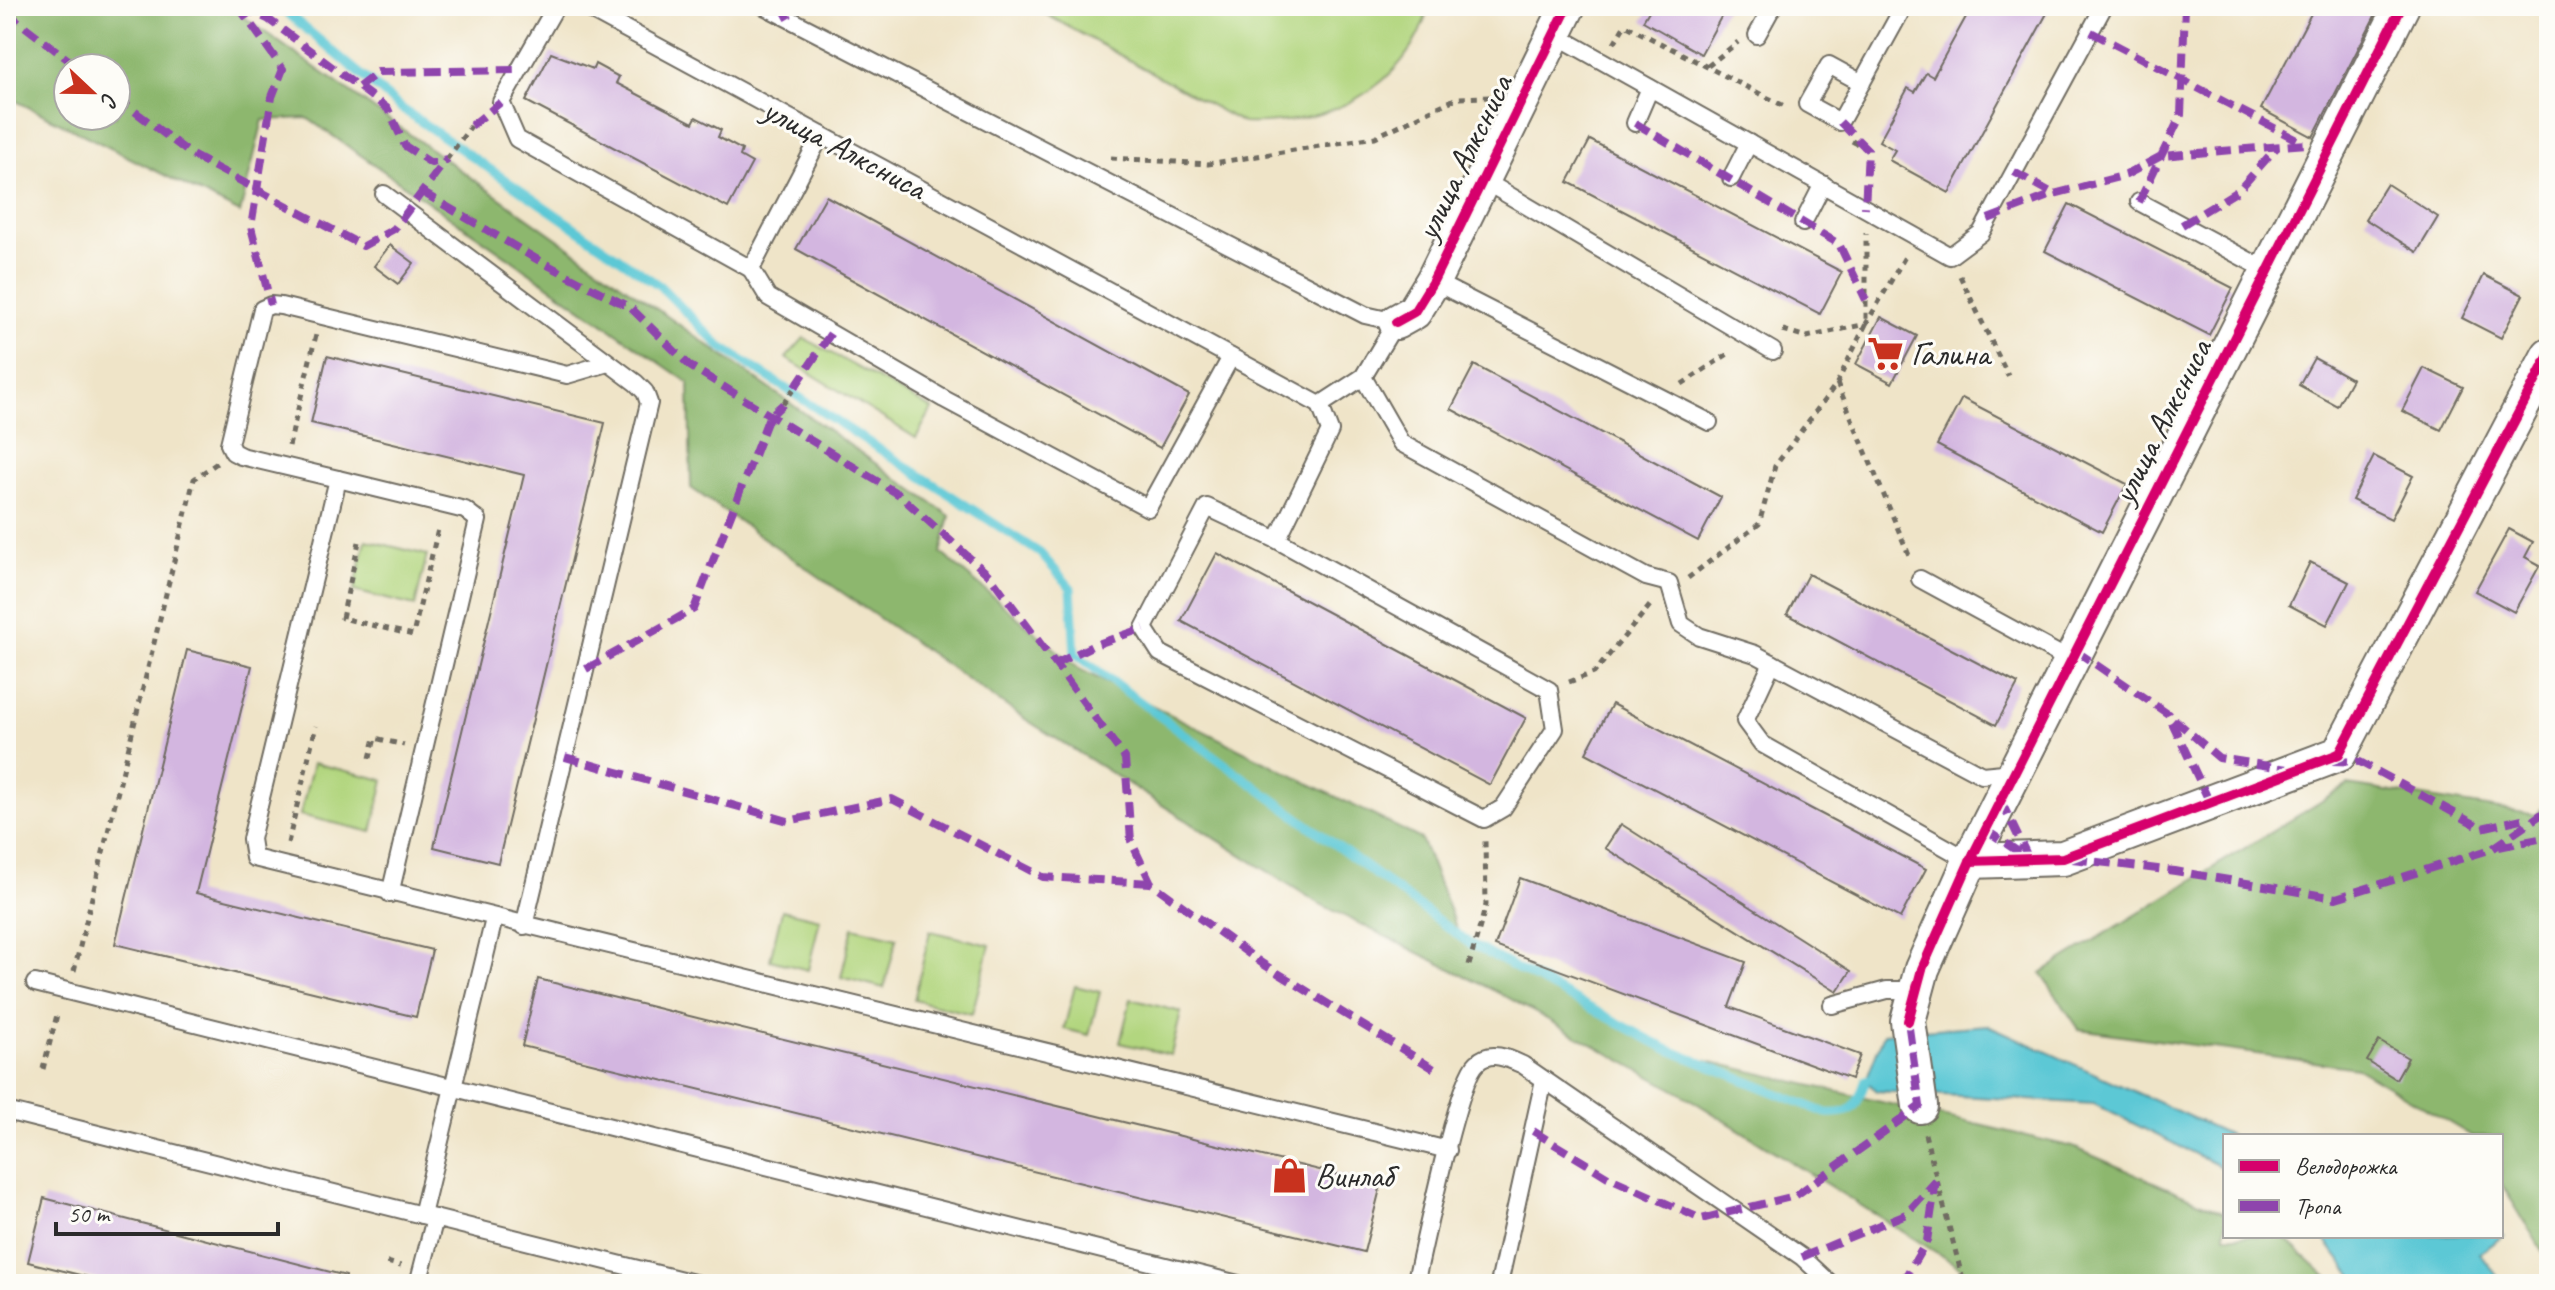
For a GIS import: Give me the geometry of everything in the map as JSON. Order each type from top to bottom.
[{"type":"street","name":"улица Алксниса","points":[[1912,1005],[1922,969],[1970,861],[2402,6]]},
{"type":"street","name":"улица Алксниса","points":[[1396,322],[1414,312],[1433,281],[1561,20]]},
{"type":"street","points":[[1970,861],[2063,858],[2339,754],[2549,355]]},
{"type":"street","points":[[1912,1005],[1920,1106]]},
{"type":"lane","points":[[556,6],[501,102],[517,139],[751,269],[768,297],[944,399],[1148,508],[1231,357]]},
{"type":"lane","name":"улица Алксниса","points":[[583,6],[1320,405],[1363,377],[1396,322]]},
{"type":"lane","points":[[764,6],[1365,315],[1396,322]]},
{"type":"lane","points":[[1757,35],[1773,6]]},
{"type":"lane","points":[[1862,83],[1904,6]]},
{"type":"lane","points":[[1561,20],[1603,61],[1950,256],[1981,233],[2104,6]]},
{"type":"lane","points":[[1635,123],[1650,88]]},
{"type":"lane","points":[[751,269],[821,135]]},
{"type":"lane","points":[[1731,178],[1749,143]]},
{"type":"lane","points":[[1483,180],[1773,351]]},
{"type":"lane","points":[[1803,223],[1823,184]]},
{"type":"lane","points":[[384,194],[645,392],[647,419],[524,926]]},
{"type":"lane","points":[[2139,202],[2268,271]]},
{"type":"lane","points":[[1433,281],[1709,422]]},
{"type":"lane","points":[[390,894],[478,520],[474,514],[444,505],[233,452],[230,436],[262,309],[271,305],[567,375],[608,363]]},
{"type":"lane","points":[[1363,377],[1401,443],[1646,577],[1669,583],[1681,624],[1699,636],[1772,663],[1982,775],[2015,772]]},
{"type":"lane","points":[[1277,540],[1330,431],[1320,405]]},
{"type":"lane","points":[[338,479],[251,839],[254,858],[390,894],[1448,1150]]},
{"type":"lane","points":[[1207,507],[1277,540],[1549,690],[1555,729],[1503,808],[1484,819],[1160,653],[1144,628],[1207,507]]},
{"type":"lane","points":[[1920,579],[2071,661]]},
{"type":"lane","points":[[1772,663],[1745,721],[1762,744],[1970,861]]},
{"type":"lane","points":[[418,1284],[453,1087],[494,919]]},
{"type":"lane","points":[[35,983],[1238,1284]]},
{"type":"lane","points":[[1832,1005],[1887,990],[1912,1005]]},
{"type":"lane","points":[[1415,1284],[1462,1091],[1478,1061],[1490,1055],[1508,1057],[1544,1080],[1802,1257],[1831,1284]]},
{"type":"lane","points":[[1499,1284],[1544,1080]]},
{"type":"lane","points":[[6,1111],[698,1284]]},
{"type":"path","points":[[1603,61],[1625,25],[1788,108]]},
{"type":"path","points":[[1104,158],[1208,164],[1375,137],[1457,98],[1524,96]]},
{"type":"path","points":[[447,159],[471,126]]},
{"type":"path","points":[[1842,136],[1868,150]]},
{"type":"path","points":[[1865,208],[1866,324]]},
{"type":"path","points":[[1549,690],[1594,673],[1669,583],[1694,576],[1759,524],[1775,466],[1837,383],[1866,324],[1917,237]]},
{"type":"path","points":[[1950,256],[2008,376]]},
{"type":"path","points":[[284,466],[321,316]]},
{"type":"path","points":[[1837,383],[1920,579]]},
{"type":"path","points":[[783,404],[795,387]]},
{"type":"path","points":[[43,1069],[66,991],[194,479],[233,452]]},
{"type":"path","points":[[359,542],[342,618],[413,635],[444,505]]},
{"type":"path","points":[[282,867],[316,726]]},
{"type":"path","points":[[370,758],[375,738],[424,750]]},
{"type":"path","points":[[1469,965],[1486,905],[1484,819]]},
{"type":"path","points":[[1920,1106],[1964,1284]]},
{"type":"green space","points":[[6,6],[228,6],[950,516],[941,553],[1079,669],[1421,839],[1460,937],[1665,1051],[2073,1147],[2223,1212],[2223,1238],[2287,1240],[2335,1284],[1987,1284],[1682,1094],[1505,996],[1320,904],[1025,719],[691,488],[689,383],[307,118],[263,120],[240,213],[78,132],[132,132],[132,52],[52,52],[52,119],[6,96]]},
{"type":"green space","points":[[1031,6],[1429,6],[1418,36],[1402,61],[1381,82],[1358,98],[1303,118],[1243,123]]},
{"type":"green space","points":[[804,338],[932,409],[916,438],[786,358]]},
{"type":"green space","points":[[366,540],[427,555],[415,606],[354,591]]},
{"type":"green space","points":[[313,763],[384,780],[372,832],[300,815]]},
{"type":"green space","points":[[2348,785],[2537,815],[2549,797],[2549,1262],[2503,1186],[2503,1134],[2469,1134],[2357,1068],[2079,1029],[2041,973]]},
{"type":"green space","points":[[782,910],[820,919],[808,970],[770,960]]},
{"type":"green space","points":[[853,927],[897,938],[884,988],[841,977]]},
{"type":"green space","points":[[930,931],[990,945],[972,1014],[914,1000]]},
{"type":"green space","points":[[1075,986],[1100,992],[1089,1035],[1064,1029]]},
{"type":"green space","points":[[1131,999],[1181,1012],[1171,1055],[1120,1043]]},
{"type":"water","points":[[1988,1025],[2228,1134],[2223,1134],[2223,1168],[2094,1104],[1876,1091],[1866,1080],[1884,1033]]},
{"type":"water","points":[[2324,1238],[2501,1238],[2480,1253],[2503,1284],[2359,1284]]},
{"type":"building","points":[[1652,6],[1727,6],[1701,54],[1643,21]]},
{"type":"building","points":[[1972,6],[2051,6],[1949,193],[1889,160],[1895,150],[1879,141],[1908,88],[1915,92],[1926,73],[1933,77]]},
{"type":"building","points":[[2315,6],[2380,6],[2313,137],[2261,109]]},
{"type":"building","points":[[551,53],[593,69],[595,64],[619,77],[616,83],[693,123],[696,117],[721,130],[718,137],[742,150],[740,156],[752,163],[728,208],[526,101]]},
{"type":"building","points":[[1590,140],[1842,272],[1820,314],[1568,182]]},
{"type":"building","points":[[2387,184],[2438,217],[2417,252],[2365,219]]},
{"type":"building","points":[[826,196],[1189,395],[1160,448],[796,249]]},
{"type":"building","points":[[2069,204],[2233,288],[2209,335],[2045,251]]},
{"type":"building","points":[[390,245],[414,263],[398,284],[374,266]]},
{"type":"building","points":[[2484,275],[2523,295],[2501,338],[2462,318]]},
{"type":"building","name":"Галина","points":[[1881,317],[1917,336],[1892,383],[1856,364]]},
{"type":"building","points":[[327,356],[605,423],[498,863],[434,847],[524,475],[311,423]]},
{"type":"building","points":[[2314,358],[2352,379],[2337,406],[2299,385]]},
{"type":"building","points":[[1474,365],[1721,497],[1698,541],[1451,409]]},
{"type":"building","points":[[2424,368],[2463,387],[2441,430],[2402,411]]},
{"type":"building","points":[[1962,398],[2127,484],[2102,532],[1937,445]]},
{"type":"building","points":[[2374,456],[2413,476],[2391,519],[2352,500]]},
{"type":"building","points":[[2509,529],[2533,542],[2525,557],[2540,565],[2514,612],[2475,591]]},
{"type":"building","points":[[1217,553],[1526,718],[1490,785],[1181,621]]},
{"type":"building","points":[[2310,562],[2349,582],[2327,625],[2289,605]]},
{"type":"building","points":[[1808,574],[2018,684],[1996,725],[1787,614]]},
{"type":"building","points":[[187,650],[252,666],[196,893],[432,950],[416,1017],[115,944]]},
{"type":"building","points":[[1612,704],[1926,869],[1900,918],[1586,753]]},
{"type":"building","points":[[1621,824],[1851,971],[1837,992],[1605,848]]},
{"type":"building","points":[[1520,878],[1746,962],[1729,1007],[1860,1055],[1851,1079],[1495,946]]},
{"type":"building","points":[[538,979],[1381,1185],[1364,1252],[522,1046]]},
{"type":"building","points":[[2379,1041],[2408,1058],[2396,1079],[2367,1061]]},
{"type":"building","points":[[44,1198],[346,1276],[345,1284],[116,1284],[28,1262]]},
{"type":"waterway","points":[[271,6],[286,12],[401,108],[660,286],[720,346],[1040,553],[1071,588],[1075,654],[1469,943],[1667,1049],[1826,1113],[1850,1110],[1857,1102],[1866,1080],[1878,1076]]},
{"type":"marked path","points":[[238,6],[283,69],[272,97],[251,227],[271,305]]},
{"type":"marked path","points":[[782,6],[789,19]]},
{"type":"marked path","points":[[2139,202],[2181,115],[2185,6]]},
{"type":"marked path","points":[[241,7],[268,19],[388,109],[405,146],[431,163],[447,159]]},
{"type":"marked path","points":[[6,12],[58,52]]},
{"type":"marked path","points":[[2091,32],[2303,143]]},
{"type":"marked path","points":[[359,87],[378,72],[520,70]]},
{"type":"marked path","points":[[471,126],[501,102]]},
{"type":"marked path","points":[[132,109],[192,155],[363,246],[394,229],[447,159]]},
{"type":"marked path","points":[[1840,122],[1868,150],[1865,208]]},
{"type":"marked path","points":[[1635,123],[1839,244],[1866,300]]},
{"type":"marked path","points":[[1988,219],[2054,194],[2126,175],[2161,156],[2306,144]]},
{"type":"marked path","points":[[2182,225],[2239,190],[2277,147]]},
{"type":"marked path","points":[[2014,172],[2054,194]]},
{"type":"marked path","points":[[422,192],[538,260],[631,308],[690,366],[898,494],[991,577],[1125,758],[1131,841],[1151,883],[1263,964],[1436,1070]]},
{"type":"marked path","points":[[795,387],[831,333]]},
{"type":"marked path","points":[[586,669],[694,609],[769,417],[783,404]]},
{"type":"marked path","points":[[1055,664],[1092,646],[1144,628]]},
{"type":"marked path","points":[[2076,651],[2168,714],[2210,803]]},
{"type":"marked path","points":[[2174,719],[2219,758],[2287,769]]},
{"type":"marked path","points":[[565,757],[788,821],[892,799],[1043,877],[1151,883]]},
{"type":"marked path","points":[[2332,761],[2360,762],[2482,828],[2530,817]]},
{"type":"marked path","points":[[2001,801],[2029,859]]},
{"type":"marked path","points":[[2072,859],[2175,871],[2336,898],[2492,849],[2549,809]]},
{"type":"marked path","points":[[1986,830],[2026,857]]},
{"type":"marked path","points":[[2499,847],[2549,837]]},
{"type":"marked path","points":[[1533,1131],[1608,1177],[1701,1219],[1795,1196],[1920,1106],[1908,1021]]},
{"type":"marked path","points":[[1802,1257],[1906,1214],[1936,1181]]},
{"type":"marked path","points":[[1901,1284],[1927,1241],[1936,1181]]},
{"type":"cycle path","points":[[1396,322],[1414,312],[1433,281],[1568,6]]},
{"type":"cycle path","points":[[1908,1021],[1922,969],[1970,861],[2402,6]]},
{"type":"cycle path","points":[[1970,861],[2063,858],[2339,754],[2549,355]]},
{"type":"place","name":"Галина","points":[[1885,353]]},
{"type":"place","name":"Винлаб","points":[[1289,1175]]}]
